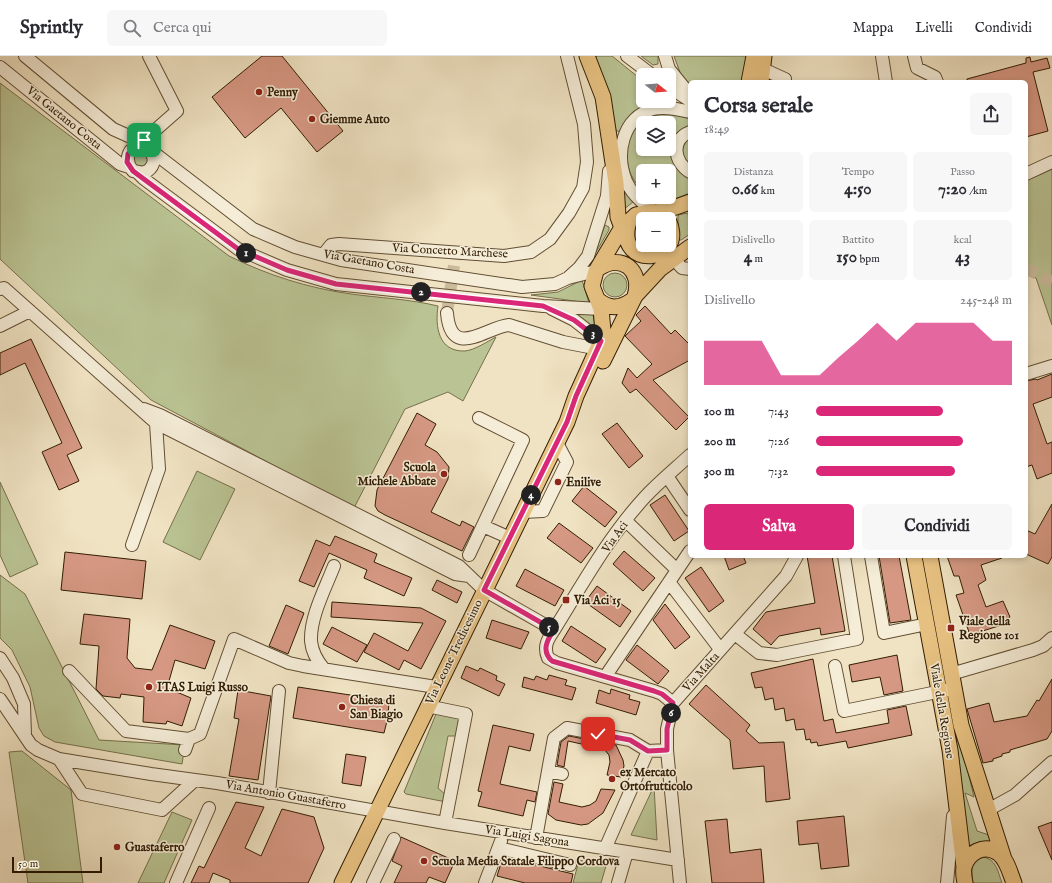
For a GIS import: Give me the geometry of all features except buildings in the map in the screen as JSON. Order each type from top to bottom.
[{"type":"main road","points":[[588,56],[603,97],[616,183],[618,217],[626,229],[634,251],[646,256],[660,254],[667,256]]},
{"type":"main road","points":[[749,80],[754,56]]},
{"type":"main road","points":[[664,212],[688,203]]},
{"type":"main road","points":[[567,422],[576,396],[600,345],[603,331],[603,306],[592,286],[598,270],[626,229],[636,218]]},
{"type":"main road","points":[[603,306],[618,307],[633,298],[667,256],[688,248]]},
{"type":"main road","points":[[567,422],[584,400],[637,288],[637,280],[634,272],[628,266],[613,262],[605,264],[598,270]]},
{"type":"main road","name":"Via Leone Tredicesimo","points":[[342,883],[436,687],[567,422]]},
{"type":"main road","name":"Viale della Regione","points":[[914,558],[927,624],[938,644],[948,685],[950,750],[963,876]]},
{"type":"main road","name":"Viale della Regione","points":[[930,558],[938,644],[948,685],[1004,859],[1014,883]]},
{"type":"main road","points":[[963,876],[971,855],[981,849],[998,853],[1004,859]]},
{"type":"street","name":"Via Gaetano Costa","points":[[25,56],[113,129],[133,138],[253,229],[295,247],[341,260],[522,287],[555,284],[568,278],[598,270]]},
{"type":"street","points":[[144,147],[154,159],[151,168],[144,172],[133,170],[127,162],[128,154],[144,147],[152,134],[177,111],[149,56]]},
{"type":"street","name":"Via Concetto Marchese","points":[[322,255],[331,246],[339,244],[504,256],[531,252],[550,239],[569,213],[583,188],[587,162],[584,124],[567,56]]},
{"type":"street","points":[[628,56],[643,68]]},
{"type":"street","points":[[665,56],[669,69],[688,93]]},
{"type":"street","points":[[882,56],[886,80]]},
{"type":"street","points":[[914,56],[917,68],[935,77],[936,80]]},
{"type":"street","name":"Via Gaetano Costa","points":[[0,67],[120,164],[133,170],[238,249],[287,270],[336,284],[543,306],[603,306]]},
{"type":"street","points":[[762,69],[784,80]]},
{"type":"street","points":[[676,92],[688,100]]},
{"type":"street","points":[[655,212],[637,198],[626,182],[621,160],[623,138],[636,119],[653,109],[676,108],[688,111]]},
{"type":"street","points":[[688,134],[679,141],[676,154],[680,165],[688,171]]},
{"type":"street","points":[[568,278],[579,268],[588,256],[607,196],[610,151]]},
{"type":"street","points":[[1028,173],[1052,162]]},
{"type":"street","points":[[667,256],[682,268],[688,269]]},
{"type":"street","points":[[0,289],[4,288],[156,423],[455,574],[469,576]]},
{"type":"street","points":[[543,306],[574,320],[600,345]]},
{"type":"street","points":[[0,326],[30,311]]},
{"type":"street","points":[[447,313],[448,322],[452,332],[461,339],[473,339],[501,326],[509,326],[563,342],[600,345]]},
{"type":"street","points":[[1028,373],[1052,366]]},
{"type":"street","points":[[136,406],[160,415],[460,566],[484,590],[554,630]]},
{"type":"street","points":[[469,555],[523,440],[479,418]]},
{"type":"street","points":[[132,545],[159,469],[156,423]]},
{"type":"street","name":"Via Aci","points":[[605,677],[552,661],[548,658],[545,648],[546,643],[626,521],[645,498],[688,458]]},
{"type":"street","points":[[667,476],[688,507]]},
{"type":"street","points":[[626,521],[677,570]]},
{"type":"street","points":[[483,526],[510,538]]},
{"type":"street","points":[[673,703],[662,694],[605,677],[688,554]]},
{"type":"street","name":"Via Malta","points":[[680,883],[667,750],[667,729],[673,703],[786,576],[796,558]]},
{"type":"street","points":[[735,634],[759,653],[778,655],[857,639],[844,558]]},
{"type":"street","points":[[871,558],[884,633],[927,624]]},
{"type":"street","points":[[324,669],[317,660],[311,642],[314,619],[334,566]]},
{"type":"street","points":[[669,582],[720,649]]},
{"type":"street","points":[[835,666],[844,711],[948,685],[1043,646],[1052,638]]},
{"type":"street","points":[[69,672],[126,731],[187,744],[200,734],[234,639],[289,663],[436,687]]},
{"type":"street","points":[[0,658],[13,678],[24,704],[25,736]]},
{"type":"street","points":[[270,793],[279,692]]},
{"type":"street","name":"Via Antonio Guastaferro","points":[[0,700],[25,736],[38,750],[59,759],[195,780],[377,811]]},
{"type":"street","points":[[427,706],[466,714],[445,823]]},
{"type":"street","points":[[536,838],[554,738],[561,731],[567,728],[630,740],[648,751],[667,750]]},
{"type":"street","points":[[605,849],[648,751]]},
{"type":"street","points":[[59,759],[82,794],[162,810],[195,780]]},
{"type":"street","points":[[988,810],[1015,795],[1052,762]]},
{"type":"street","points":[[548,772],[562,774]]},
{"type":"street","points":[[948,883],[954,795]]},
{"type":"street","points":[[176,883],[209,808]]},
{"type":"street","name":"Via Luigi Sagona","points":[[377,811],[678,860]]},
{"type":"street","points":[[489,882],[505,832]]},
{"type":"street","points":[[373,883],[394,838]]},
{"type":"street","points":[[499,848],[570,865]]},
{"type":"street","points":[[618,883],[628,852]]},
{"type":"green space","points":[[597,56],[612,56],[636,75],[636,108],[644,108],[629,117],[620,132],[615,130],[609,94],[595,58]]},
{"type":"green space","points":[[641,56],[658,56],[658,64],[653,65]]},
{"type":"green space","points":[[674,56],[747,56],[743,80],[688,80],[688,82],[681,75]]},
{"type":"green space","points":[[0,83],[229,256],[273,275],[319,288],[438,306],[437,322],[440,336],[449,347],[456,350],[465,351],[473,349],[496,337],[463,401],[448,392],[405,409],[354,508],[151,400],[0,259]]},
{"type":"green space","points":[[661,114],[677,115],[688,118],[688,131],[676,146],[676,116],[654,116]]},
{"type":"green space","points":[[636,128],[636,156],[673,156],[676,164],[636,164],[636,183],[631,175],[627,157],[630,138]]},
{"type":"green space","points":[[688,138],[688,166],[684,163],[680,146]]},
{"type":"green space","points":[[137,150],[147,152],[150,163],[138,169],[131,156]]},
{"type":"green space","points":[[676,164],[688,175],[688,194],[676,199]]},
{"type":"green space","points":[[1052,166],[1052,325],[1036,278],[1028,276],[1028,176]]},
{"type":"green space","points":[[622,187],[633,202],[623,210]]},
{"type":"green space","points":[[688,213],[688,235],[681,240],[678,240],[678,215]]},
{"type":"green space","points":[[605,225],[609,227],[609,230],[595,254]]},
{"type":"green space","points":[[636,228],[636,242],[634,237]]},
{"type":"green space","points":[[610,273],[620,273],[627,280],[627,290],[620,297],[610,297],[603,290],[603,280]]},
{"type":"green space","points":[[582,280],[589,303],[531,295],[558,292]]},
{"type":"green space","points":[[573,311],[593,314],[595,328]]},
{"type":"green space","points":[[197,471],[235,489],[200,560],[163,542]]},
{"type":"green space","points":[[0,482],[38,564],[10,577],[0,555]]},
{"type":"green space","points":[[0,575],[25,594],[99,740],[185,745],[182,764],[55,742],[44,736],[39,728],[30,687],[12,650],[0,638]]},
{"type":"green space","points":[[948,709],[953,710],[974,797],[965,793],[977,831],[989,835],[991,842],[979,842],[968,846]]},
{"type":"green space","points":[[436,714],[461,718],[458,736],[448,736],[438,788],[447,796],[446,802],[406,794],[404,792]]},
{"type":"green space","points":[[22,751],[71,790],[83,883],[28,883],[9,752]]},
{"type":"green space","points":[[654,786],[657,840],[631,835]]},
{"type":"green space","points":[[172,812],[192,820],[164,883],[138,883]]},
{"type":"green space","points":[[982,857],[987,858],[996,866],[1002,883],[973,883],[973,864]]},
{"type":"green space","points":[[579,860],[606,866],[601,883],[573,883]]},
{"type":"tunnel","points":[[447,313],[456,252]]},
{"type":"tunnel","points":[[1028,269],[1052,282]]},
{"type":"place","name":"Penny","points":[[259,92]]},
{"type":"place","name":"Giemme Auto","points":[[312,119]]},
{"type":"place","name":"Scuola Michele Abbate","points":[[444,474]]},
{"type":"place","name":"Enilive","points":[[558,482]]},
{"type":"place","name":"Via Aci 15","points":[[566,600]]},
{"type":"place","name":"Viale della Regione 101","points":[[951,628]]},
{"type":"place","name":"ITAS Luigi Russo","points":[[149,687]]},
{"type":"place","name":"Chiesa di San Biagio","points":[[342,707]]},
{"type":"place","name":"ex Mercato Ortofrutticolo","points":[[612,779]]},
{"type":"place","name":"Guastaferro","points":[[117,847]]},
{"type":"place","name":"Scuola Media Statale Filippo Cordova","points":[[424,861]]},
{"type":"route","points":[[144,140],[128,154],[127,162],[129,167],[238,249],[261,260],[287,270],[336,284],[543,306],[574,320],[601,341],[599,349],[576,396],[567,422],[484,590],[554,630],[549,637],[545,648],[548,658],[552,661],[654,691],[662,694],[673,703],[667,729],[667,750],[648,751],[630,740],[598,734]]}]
